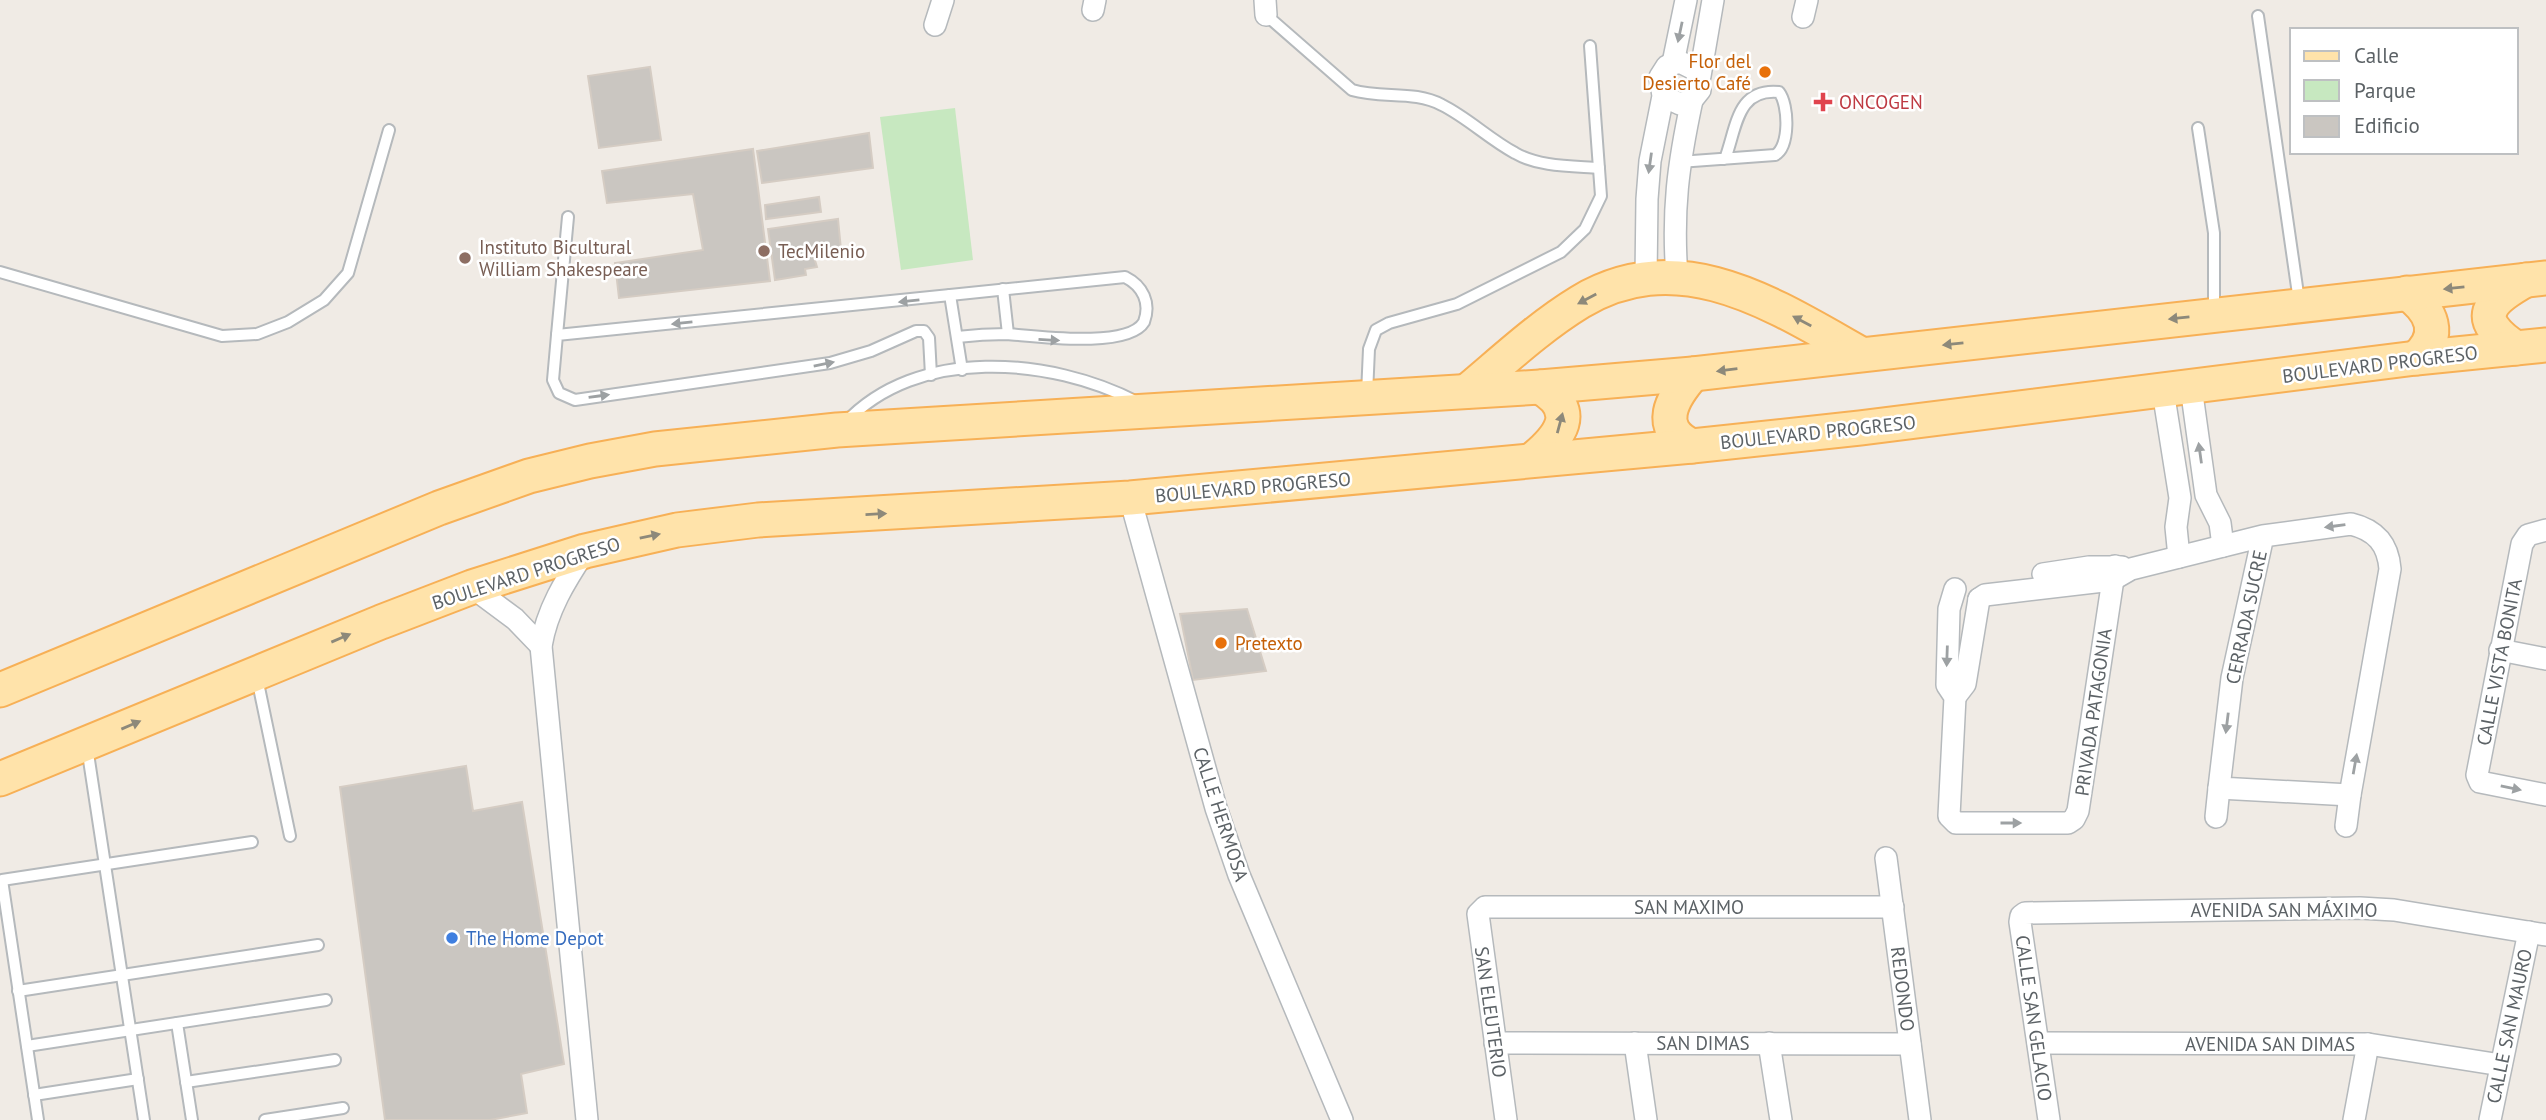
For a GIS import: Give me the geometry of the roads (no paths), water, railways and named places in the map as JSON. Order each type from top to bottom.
[{"type":"main road","points":[[1467,391],[1581,302],[1606,289],[1661,278],[1718,283],[1753,295],[1861,354]]},
{"type":"main road","points":[[3,689],[311,558],[529,476],[590,460],[655,449],[837,430],[1540,387],[1693,374],[2536,279]]},
{"type":"main road","points":[[2531,347],[2496,335],[2489,315],[2494,302],[2536,279]]},
{"type":"main road","points":[[2407,293],[2428,311],[2433,324],[2432,337],[2426,349],[2416,358]]},
{"type":"main road","name":"BOULEVARD PROGRESO","points":[[0,779],[472,587],[586,551],[677,530],[758,520],[1130,498],[1692,446],[2416,358],[2531,347]]},
{"type":"main road","points":[[1692,446],[1680,440],[1672,430],[1670,414],[1673,400],[1693,374]]},
{"type":"main road","points":[[1532,460],[1556,438],[1564,410],[1555,396],[1540,387]]},
{"type":"street","points":[[935,25],[943,0]]},
{"type":"street","points":[[1661,278],[1650,161],[1663,96],[1660,77],[1673,63],[1686,0]]},
{"type":"street","points":[[1661,278],[1673,224],[1679,162],[1692,100],[1700,90],[1713,0]]},
{"type":"street","points":[[1673,63],[1692,66],[1700,76]]},
{"type":"street","points":[[1663,96],[1680,104],[1692,100]]},
{"type":"street","points":[[2177,389],[2206,495],[2220,523],[2223,546]]},
{"type":"street","points":[[2177,389],[2180,498],[2176,527],[2179,557]]},
{"type":"street","points":[[2180,498],[2206,495]]},
{"type":"street","name":"CALLE HERMOSA","points":[[1130,498],[1216,808],[1239,875],[1342,1120]]},
{"type":"street","name":"CERRADA SUCRE","points":[[2216,817],[2232,678],[2263,536],[2351,524],[2373,532],[2389,555],[2390,569],[2346,826]]},
{"type":"street","name":"CALLE VISTA BONITA","points":[[2546,530],[2528,535],[2522,544],[2477,779],[2546,795]]},
{"type":"street","points":[[1955,589],[1979,599],[1985,595],[2119,571],[2263,536]]},
{"type":"street","points":[[586,551],[564,583],[545,623],[541,646],[587,1120]]},
{"type":"street","points":[[1955,589],[1972,583],[2119,571]]},
{"type":"street","name":"PRIVADA PATAGONIA","points":[[1979,599],[1965,684],[1955,696],[1949,816],[1956,823],[2068,823],[2074,820],[2078,811],[2119,571]]},
{"type":"street","points":[[472,587],[515,619],[541,646]]},
{"type":"street","name":"PRIVADA PATAGONIA","points":[[1955,589],[1949,609],[1947,685],[1955,696]]},
{"type":"street","points":[[2500,650],[2546,659]]},
{"type":"street","points":[[2218,788],[2350,795]]},
{"type":"street","name":"REDONDO","points":[[1886,858],[1920,1120]]},
{"type":"street","name":"SAN MAXIMO","points":[[1485,907],[1893,907]]},
{"type":"street","name":"SAN ELEUTERIO","points":[[1485,907],[1478,914],[1506,1120]]},
{"type":"street","name":"AVENIDA SAN MÁXIMO","points":[[2021,916],[2025,913],[2360,908],[2394,910],[2538,934]]},
{"type":"street","name":"CALLE SAN GELACIO","points":[[2021,916],[2049,1120]]},
{"type":"street","name":"CALLE SAN MAURO","points":[[2490,1120],[2501,1065],[2538,934]]},
{"type":"street","name":"SAN DIMAS","points":[[1496,1043],[1910,1044]]},
{"type":"street","points":[[1635,1043],[1646,1120]]},
{"type":"street","points":[[1769,1043],[1781,1120]]},
{"type":"street","name":"AVENIDA SAN DIMAS","points":[[2038,1043],[2368,1044],[2501,1065]]},
{"type":"street","points":[[2354,1120],[2368,1044]]},
{"type":"lane","points":[[1266,7],[1352,90],[1370,95],[1418,95],[1442,105],[1517,155],[1551,164],[1600,168]]},
{"type":"lane","points":[[2258,16],[2300,304]]},
{"type":"lane","points":[[1367,397],[1369,349],[1376,330],[1389,323],[1457,304],[1561,252],[1585,229],[1601,195],[1590,46]]},
{"type":"lane","points":[[1679,162],[1725,159],[1780,152],[1784,146],[1785,109],[1779,92],[1763,90],[1746,100],[1725,159]]},
{"type":"lane","points":[[2198,128],[2214,233],[2214,314]]},
{"type":"lane","points":[[0,272],[222,336],[257,334],[288,322],[324,300],[348,273],[389,130]]},
{"type":"lane","points":[[568,217],[553,380],[559,393],[575,400],[830,363],[871,351],[916,331],[924,331],[929,338],[931,375]]},
{"type":"lane","points":[[556,335],[1125,278],[1135,282],[1145,298],[1144,322],[1134,333],[1053,341],[1008,334],[957,337]]},
{"type":"lane","points":[[1003,289],[1008,334]]},
{"type":"lane","points":[[950,295],[962,370]]},
{"type":"lane","points":[[837,430],[858,409],[897,385],[962,370],[1021,367],[1055,371],[1115,390],[1152,410]]},
{"type":"lane","points":[[256,673],[290,836]]},
{"type":"lane","points":[[87,744],[144,1120]]},
{"type":"lane","points":[[38,1120],[2,880],[252,842]]},
{"type":"lane","points":[[18,991],[318,945]]},
{"type":"lane","points":[[27,1046],[326,1000]]},
{"type":"lane","points":[[177,1023],[192,1120]]},
{"type":"lane","points":[[186,1082],[335,1060]]},
{"type":"lane","points":[[34,1095],[138,1079]]},
{"type":"lane","points":[[265,1120],[343,1108]]},
{"type":"place","name":"Flor del Desierto Café","points":[[1765,72]]},
{"type":"place","name":"ONCOGEN","points":[[1823,102]]},
{"type":"place","name":"TecMilenio","points":[[764,251]]},
{"type":"place","name":"Instituto Bicultural William Shakespeare","points":[[465,258]]},
{"type":"place","name":"Pretexto","points":[[1221,643]]},
{"type":"place","name":"The Home Depot","points":[[452,938]]}]
